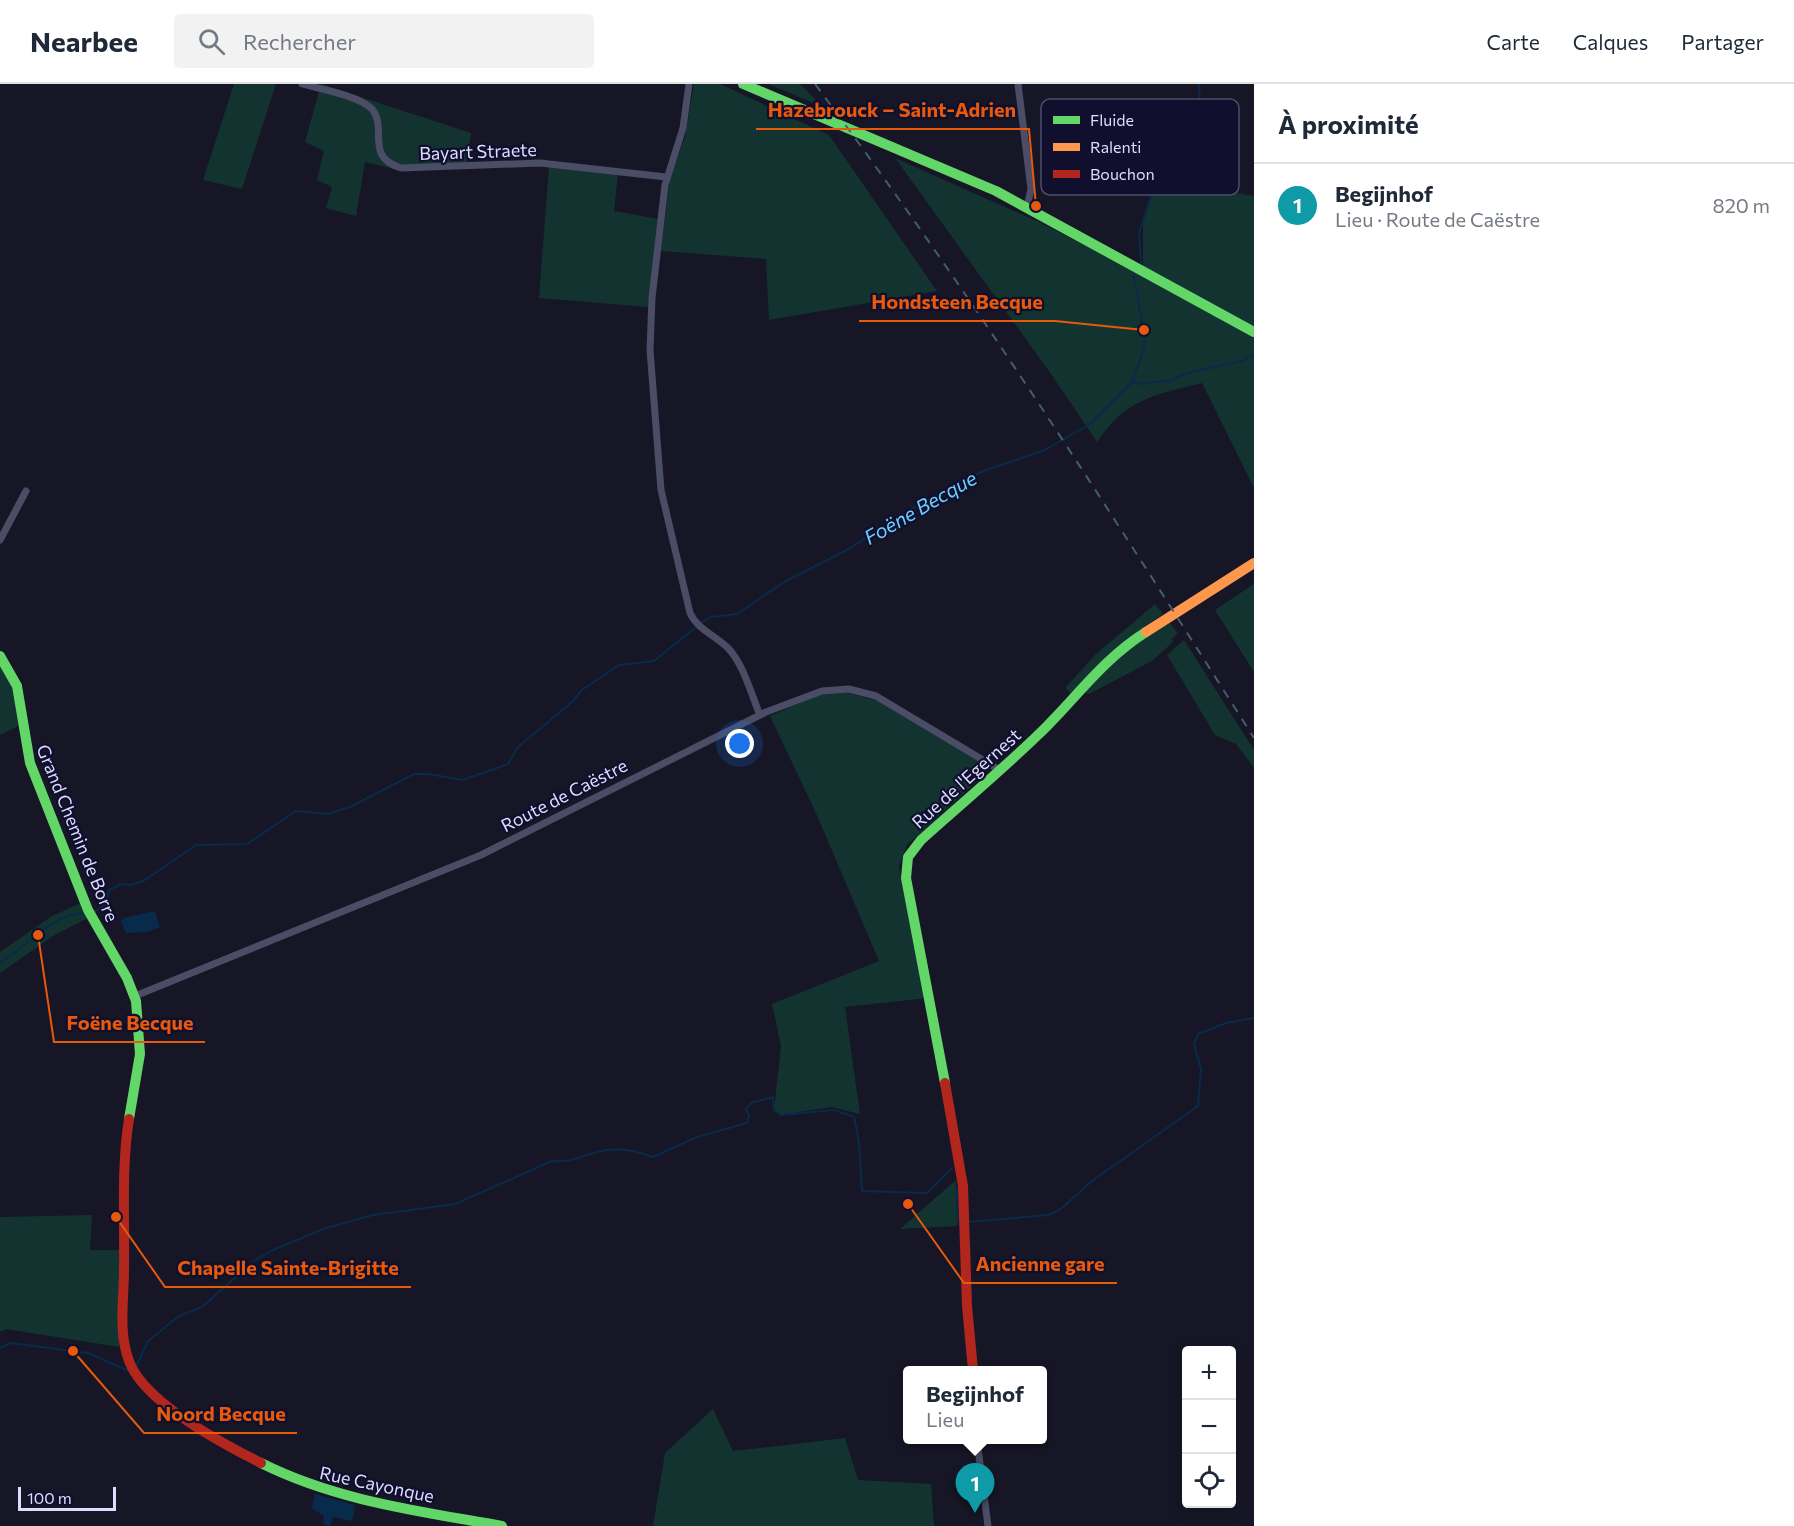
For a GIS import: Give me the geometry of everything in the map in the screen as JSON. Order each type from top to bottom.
[{"type":"street","name":"Bayart Straete","points":[[302,84],[355,99],[370,107],[376,116],[381,153],[390,163],[401,168],[533,163],[666,177]]},
{"type":"street","points":[[689,84],[683,128],[666,177],[653,290],[650,350],[652,399],[664,505],[690,613],[695,623],[723,643],[732,654],[760,715]]},
{"type":"street","points":[[743,84],[965,177],[1027,207],[1254,332]]},
{"type":"street","points":[[1018,84],[1031,189],[1027,207]]},
{"type":"street","points":[[0,540],[26,491]]},
{"type":"street","name":"Rue de l'Egernest","points":[[973,1366],[963,1224],[963,1186],[906,868],[910,854],[917,843],[1041,732],[1097,670],[1128,643],[1254,563]]},
{"type":"street","name":"Grand Chemin de Borre","points":[[0,656],[17,686],[24,740],[30,763],[75,872],[88,910],[135,996],[140,1048],[126,1151],[122,1211],[124,1276],[122,1325],[124,1348],[136,1372]]},
{"type":"street","name":"Route de Caëstre","points":[[135,996],[481,855],[760,715],[822,691],[860,690],[886,701],[998,769]]},
{"type":"street","name":"Rue Cayonque","points":[[136,1372],[164,1402],[185,1420],[254,1461],[301,1483],[348,1497],[502,1526]]},
{"type":"street","points":[[978,1444],[988,1526]]},
{"type":"green space","points":[[234,84],[276,84],[242,189],[203,180]]},
{"type":"green space","points":[[321,84],[471,133],[467,162],[407,168],[407,172],[365,162],[356,216],[326,208],[332,187],[317,180],[324,151],[305,142]]},
{"type":"green space","points":[[694,84],[720,84],[829,135],[937,291],[769,320],[766,259],[661,251],[670,177],[685,137]]},
{"type":"green space","points":[[768,84],[800,84],[823,107]]},
{"type":"green space","points":[[895,158],[1041,223],[1143,275],[1143,223],[1152,195],[1239,194],[1254,196],[1254,488],[1202,383],[1169,391],[1142,401],[1119,416],[1097,442],[1051,374]]},
{"type":"green space","points":[[549,166],[618,174],[614,211],[659,219],[648,307],[539,298]]},
{"type":"green space","points":[[1254,584],[1254,672],[1215,610]]},
{"type":"green space","points":[[1155,604],[1163,614],[1139,631],[1071,693],[1065,688],[1096,654]]},
{"type":"green space","points":[[1168,621],[1178,633],[1172,639],[1173,642],[1152,661],[1089,694],[1085,693],[1084,688],[1135,642]]},
{"type":"green space","points":[[1184,640],[1254,750],[1254,768],[1236,744],[1215,735],[1167,655]]},
{"type":"green space","points":[[0,662],[11,681],[20,725],[0,735]]},
{"type":"green space","points":[[844,692],[878,701],[986,766],[985,774],[907,845],[899,866],[928,998],[845,1007],[860,1114],[831,1107],[781,1115],[774,1110],[781,1046],[772,1004],[879,961],[816,813],[770,716],[818,695]]},
{"type":"green space","points":[[81,903],[88,918],[53,936],[0,973],[0,952],[52,916]]},
{"type":"green space","points":[[956,1180],[957,1226],[900,1229]]},
{"type":"green space","points":[[92,1215],[90,1250],[121,1250],[119,1347],[6,1329],[0,1332],[0,1217]]},
{"type":"green space","points":[[713,1409],[733,1451],[845,1438],[858,1480],[931,1484],[934,1526],[653,1526],[665,1453]]},
{"type":"water","points":[[155,911],[160,927],[148,932],[126,933],[121,922],[123,918]]},
{"type":"water","points":[[315,1494],[355,1505],[352,1521],[333,1517],[330,1526],[323,1524],[324,1516],[312,1508]]},
{"type":"waterway","points":[[1199,84],[1200,99]]},
{"type":"waterway","points":[[1141,263],[1139,233],[1151,195]]},
{"type":"waterway","name":"Foëne Becque","points":[[701,623],[711,617],[737,614],[784,582],[847,550],[913,508],[983,471],[1045,450],[1090,424],[1132,382],[1142,355],[1145,341],[1134,276]]},
{"type":"waterway","points":[[1132,382],[1143,384],[1171,380],[1187,373],[1242,361],[1254,355]]},
{"type":"waterway","name":"Foëne Becque","points":[[94,912],[106,904],[109,890],[121,884],[131,885],[145,880],[196,845],[247,844],[296,811],[328,814],[350,807],[414,774],[463,780],[508,764],[517,748],[573,701],[582,690],[619,665],[654,661],[695,628]]},
{"type":"waterway","name":"Foëne Becque","points":[[0,962],[50,925],[72,915],[84,913]]},
{"type":"waterway","points":[[968,1222],[1049,1215],[1062,1208],[1092,1181],[1198,1106],[1201,1069],[1194,1044],[1198,1034],[1226,1023],[1254,1018]]},
{"type":"waterway","points":[[136,1367],[148,1341],[179,1316],[202,1307],[255,1260],[273,1250],[326,1228],[373,1215],[455,1204],[552,1161],[570,1160],[612,1150],[632,1151],[653,1157],[697,1137],[747,1123],[749,1116],[746,1109],[751,1103],[773,1097],[774,1110],[781,1115],[834,1110],[854,1117],[859,1142],[862,1191],[927,1193],[952,1168]]},
{"type":"waterway","points":[[957,1188],[958,1221]]},
{"type":"waterway","points":[[0,1348],[11,1343],[88,1353],[131,1372]]},
{"type":"railway","points":[[815,84],[986,325],[1095,489],[1254,738]]},
{"type":"traffic: fast","points":[[743,84],[996,191],[1254,332]]},
{"type":"traffic: fast","points":[[945,1083],[906,878],[908,857],[921,840],[1040,733],[1116,654],[1146,632]]},
{"type":"traffic: fast","points":[[0,656],[17,686],[30,763],[88,910],[127,978],[136,1001],[140,1054],[129,1119]]},
{"type":"traffic: fast","points":[[261,1463],[319,1487],[349,1496],[502,1526]]},
{"type":"traffic: slow","points":[[1146,632],[1254,563]]},
{"type":"traffic: jam","points":[[945,1083],[963,1186],[967,1306],[973,1366]]},
{"type":"traffic: jam","points":[[129,1119],[124,1176],[122,1316],[129,1361],[137,1376],[167,1406],[206,1433],[261,1463]]},
{"type":"place","name":"Hazebrouck – Saint-Adrien","points":[[1036,206]]},
{"type":"place","name":"Hondsteen Becque","points":[[1144,330]]},
{"type":"place","name":"Foëne Becque","points":[[38,935]]},
{"type":"place","name":"Ancienne gare","points":[[908,1204]]},
{"type":"place","name":"Chapelle Sainte-Brigitte","points":[[116,1217]]},
{"type":"place","name":"Noord Becque","points":[[73,1351]]},
{"type":"place","name":"Begijnhof","points":[[975,1513]]}]
